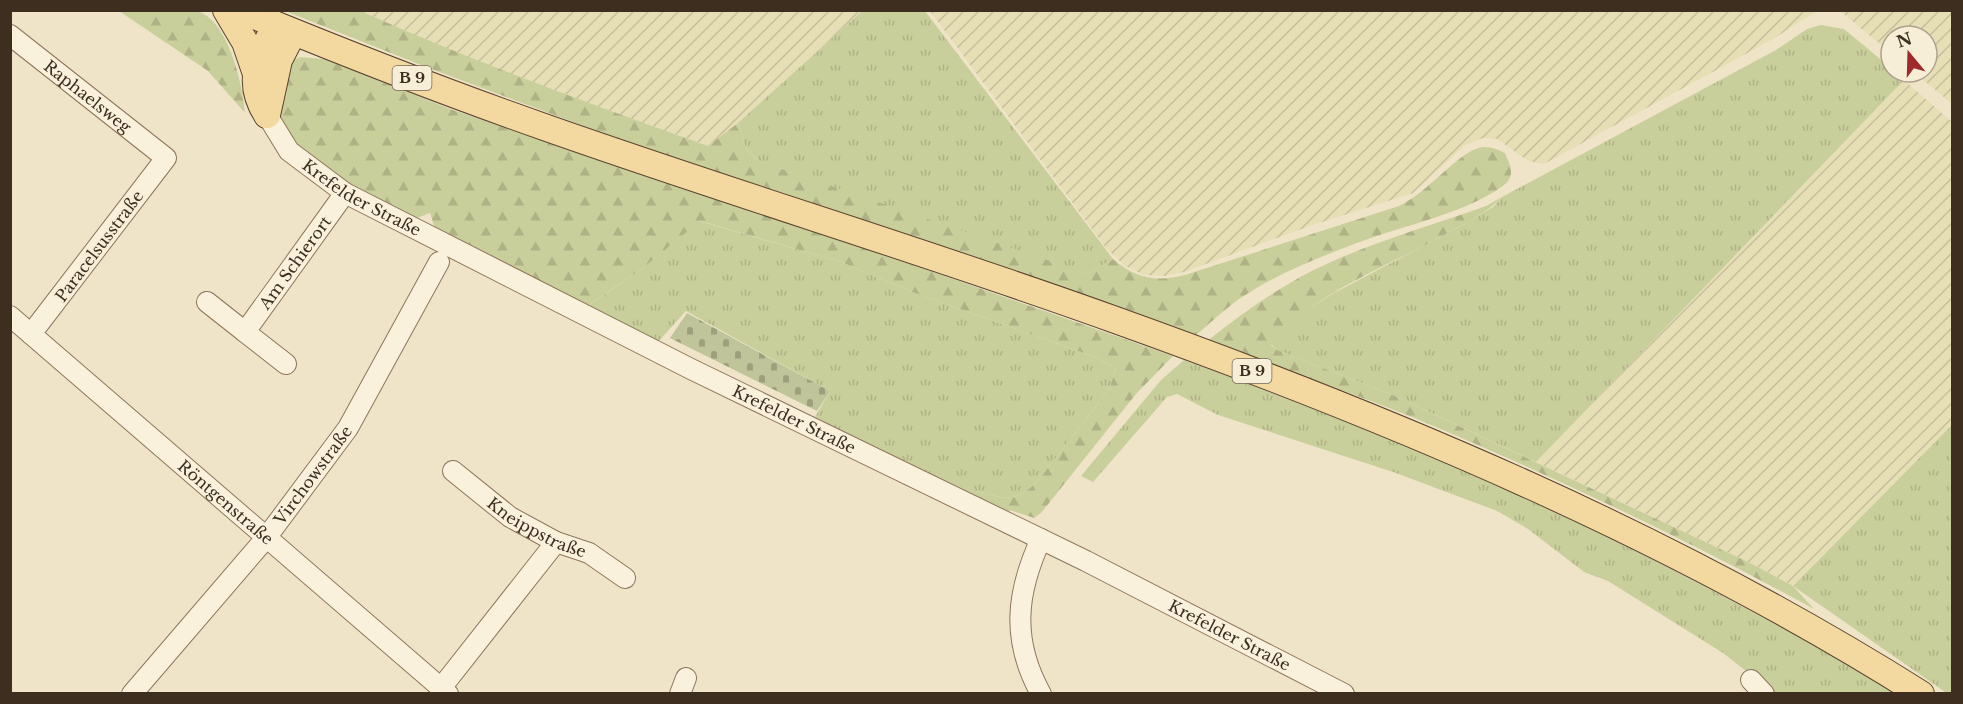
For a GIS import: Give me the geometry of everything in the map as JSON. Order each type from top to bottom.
[{"type":"main road","points":[[226,10],[245,42],[255,71],[256,93],[267,115]]},
{"type":"main road","name":"B 9","points":[[240,10],[548,129],[1110,318],[1365,415],[1492,469],[1677,558],[1857,654],[1921,693]]},
{"type":"main road","points":[[255,71],[285,29]]},
{"type":"main road","points":[[267,115],[285,29]]},
{"type":"street","name":"Raphaelsweg","points":[[10,35],[166,158]]},
{"type":"street","name":"Krefelder Straße","points":[[267,115],[289,151],[345,193],[691,369],[1041,539],[1344,693]]},
{"type":"street","name":"Paracelsusstraße","points":[[31,334],[166,158]]},
{"type":"street","name":"Am Schierort","points":[[245,332],[345,193]]},
{"type":"street","name":"Virchowstraße","points":[[132,693],[266,538],[348,428],[439,262]]},
{"type":"street","points":[[207,302],[286,364]]},
{"type":"street","name":"Röntgenstraße","points":[[10,316],[444,691],[556,542]]},
{"type":"street","name":"Kneippstraße","points":[[453,471],[510,517],[556,542],[589,553],[625,578]]},
{"type":"street","points":[[1041,539],[1026,571],[1020,607],[1020,627],[1025,658],[1041,693]]},
{"type":"shaded area","points":[[365,10],[862,11],[738,123],[708,146],[550,90],[447,49],[365,13]]},
{"type":"shaded area","points":[[930,11],[1817,11],[1773,39],[1544,164],[1528,161],[1497,139],[1483,138],[1465,145],[1413,193],[1310,226],[1184,272],[1164,276],[1144,275],[1125,266],[1106,248]]},
{"type":"shaded area","points":[[1840,11],[1952,11],[1952,104],[1928,84],[1939,84],[1939,24],[1879,24],[1879,43]]},
{"type":"shaded area","points":[[1900,84],[1909,84],[1952,122],[1952,425],[1793,586],[1748,562],[1536,462]]},
{"type":"green space","points":[[184,9],[198,11],[209,17],[226,41],[232,56],[241,87],[245,113],[208,71],[119,11]]},
{"type":"green space","points":[[285,11],[365,11],[365,13],[493,66],[708,146],[738,123],[746,149],[758,161],[1088,274],[1113,259],[1130,271],[1147,277],[1165,278],[1185,275],[1399,206],[1410,200],[1460,158],[1481,147],[1505,153],[1511,174],[1504,185],[1473,203],[1352,245],[1269,281],[1234,303],[1194,337],[624,141],[426,67]]},
{"type":"green space","points":[[862,11],[925,11],[1113,259],[1088,274],[758,161],[746,149],[738,123]]},
{"type":"green space","points":[[1821,25],[1844,29],[1879,58],[1879,84],[1900,84],[1536,462],[1395,396],[1277,350],[1271,344],[1296,317],[1334,293],[1463,225],[1493,207],[1502,197],[1776,50],[1807,29]]},
{"type":"green space","points":[[300,57],[324,59],[453,110],[808,228],[1173,356],[1136,394],[1041,513],[1034,518],[1010,510],[1006,516],[968,499],[977,491],[1002,497],[1015,496],[1037,482],[1109,389],[1116,369],[1095,357],[915,293],[841,262],[700,221],[643,268],[587,306],[436,232],[430,213],[412,220],[380,205],[297,150],[278,116],[289,62]]},
{"type":"green space","points":[[1502,197],[1489,209],[1467,223],[1351,282],[1307,310],[1271,345],[1277,350],[1395,396],[1748,562],[1793,586],[1814,609],[1666,532],[1514,461],[1412,417],[1207,341],[1265,299],[1324,265],[1369,246],[1486,206]]},
{"type":"green space","points":[[699,221],[841,262],[915,293],[1095,357],[1116,369],[1109,389],[1037,482],[1029,489],[1009,497],[977,491],[968,499],[815,417],[830,391],[686,311],[657,343],[580,311],[643,268]]},
{"type":"green space","points":[[687,313],[830,391],[817,411],[670,338]]},
{"type":"green space","points":[[1184,360],[1397,442],[1518,494],[1670,568],[1868,674],[1899,693],[1774,693],[1723,653],[1608,581],[1584,572],[1528,529],[1497,511],[1393,472],[1218,415],[1177,394],[1167,397],[1093,482],[1081,476],[1161,380]]},
{"type":"green space","points":[[1952,425],[1952,693],[1948,694],[1793,586]]}]
